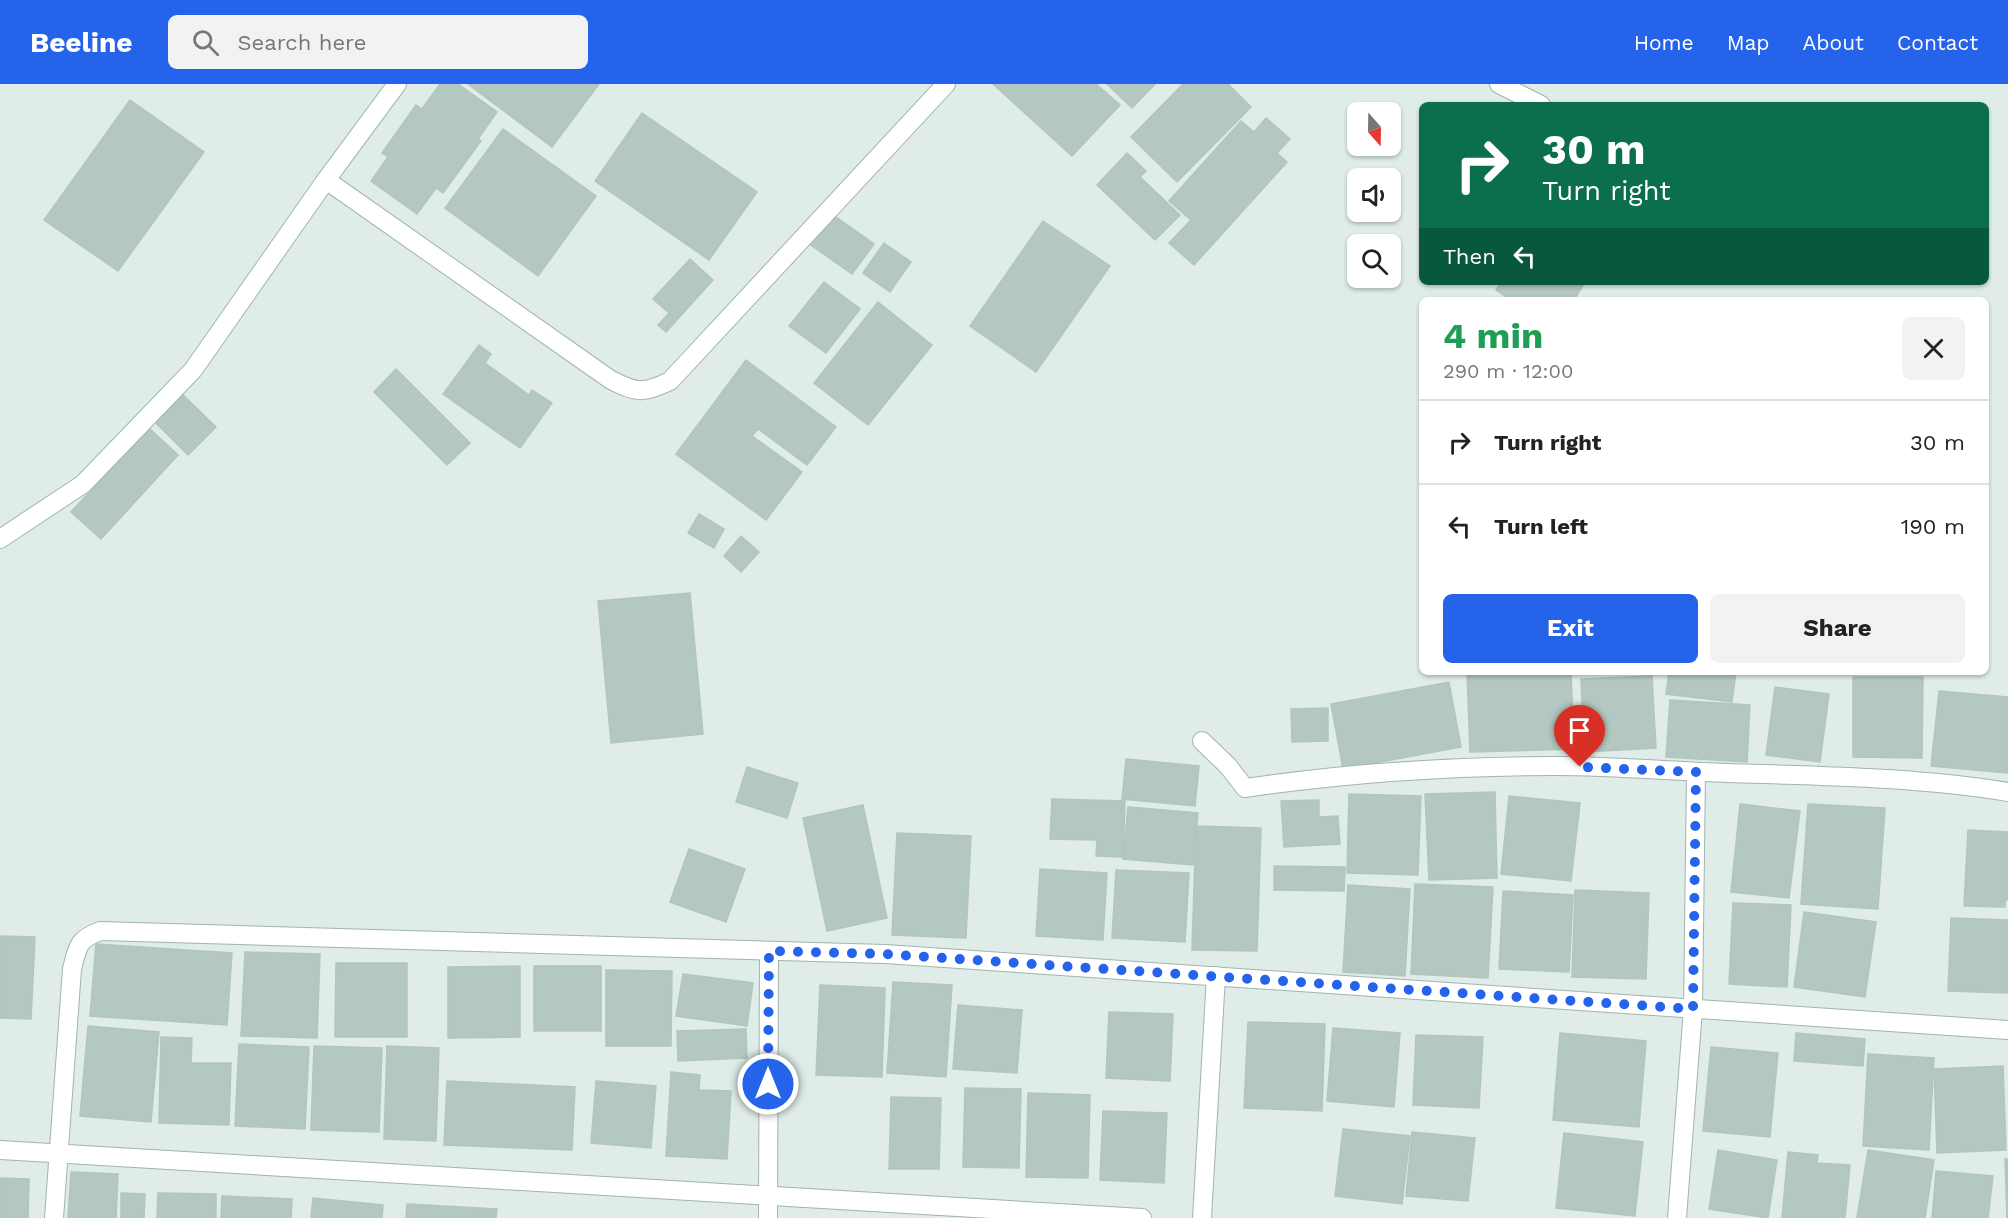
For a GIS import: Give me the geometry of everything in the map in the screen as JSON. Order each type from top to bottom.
[{"type":"street","points":[[0,539],[83,483],[193,370],[326,180],[397,84]]},
{"type":"street","points":[[326,180],[612,380],[632,390],[652,390],[670,381],[946,84]]},
{"type":"street","points":[[1499,84],[1535,102]]},
{"type":"street","points":[[1202,741],[1228,766],[1245,788],[1316,778],[1413,771],[1556,766],[1835,776],[1978,787],[2008,792]]},
{"type":"street","points":[[1677,1218],[1693,1009],[1696,772]]},
{"type":"street","points":[[54,1218],[72,969],[77,948],[85,937],[100,931],[885,954],[2008,1030]]},
{"type":"street","points":[[768,1218],[769,951]]},
{"type":"street","points":[[1202,1218],[1216,976]]},
{"type":"street","points":[[0,1150],[1142,1218]]},
{"type":"building","points":[[440,84],[458,84],[497,112],[478,139],[481,141],[443,193],[436,188],[417,214],[371,181],[388,157],[382,153],[416,105],[422,109]]},
{"type":"building","points":[[468,84],[599,84],[552,147]]},
{"type":"building","points":[[993,84],[1096,84],[1120,105],[1072,156]]},
{"type":"building","points":[[1107,84],[1155,84],[1132,108]]},
{"type":"building","points":[[1183,84],[1228,84],[1251,107],[1177,182],[1131,137]]},
{"type":"building","points":[[130,100],[204,152],[118,271],[44,220]]},
{"type":"building","points":[[642,113],[757,192],[709,260],[595,181]]},
{"type":"building","points":[[1266,118],[1290,139],[1277,153],[1287,162],[1194,265],[1169,243],[1191,220],[1169,201],[1241,121],[1254,132]]},
{"type":"building","points":[[503,129],[596,196],[538,276],[445,208]]},
{"type":"building","points":[[1127,153],[1146,171],[1140,177],[1180,215],[1155,240],[1097,185]]},
{"type":"building","points":[[829,212],[874,244],[852,274],[808,243]]},
{"type":"building","points":[[1043,221],[1110,266],[1036,372],[970,326]]},
{"type":"building","points":[[884,243],[911,262],[890,292],[863,273]]},
{"type":"building","points":[[690,259],[713,280],[666,332],[658,325],[669,313],[653,299]]},
{"type":"building","points":[[824,282],[860,309],[826,353],[789,326]]},
{"type":"building","points":[[1499,285],[1583,285],[1576,297],[1506,297],[1496,290]]},
{"type":"building","points":[[878,302],[932,345],[868,425],[814,383]]},
{"type":"building","points":[[479,345],[491,354],[485,363],[529,395],[532,390],[552,403],[520,448],[443,394]]},
{"type":"building","points":[[746,360],[836,427],[807,465],[758,429],[752,436],[802,472],[766,520],[676,454]]},
{"type":"building","points":[[396,369],[470,443],[447,465],[374,392]]},
{"type":"building","points":[[180,392],[216,427],[188,455],[152,419]]},
{"type":"building","points":[[149,428],[178,455],[101,539],[71,512]]},
{"type":"building","points":[[699,514],[724,529],[714,548],[688,533]]},
{"type":"building","points":[[741,536],[759,552],[741,572],[724,556]]},
{"type":"building","points":[[690,593],[703,734],[611,743],[598,601]]},
{"type":"building","points":[[1467,675],[1571,675],[1574,749],[1470,752]]},
{"type":"building","points":[[1669,675],[1736,675],[1732,702],[1666,694]]},
{"type":"building","points":[[1652,676],[1656,748],[1584,752],[1581,679]]},
{"type":"building","points":[[1853,677],[1923,677],[1922,758],[1853,757]]},
{"type":"building","points":[[1449,682],[1461,747],[1343,769],[1331,704]]},
{"type":"building","points":[[1775,687],[1829,694],[1820,762],[1766,755]]},
{"type":"building","points":[[1939,691],[2008,697],[2008,773],[1931,766]]},
{"type":"building","points":[[1670,700],[1750,705],[1747,762],[1666,757]]},
{"type":"building","points":[[1328,708],[1328,741],[1292,742],[1291,709]]},
{"type":"building","points":[[1126,759],[1199,766],[1195,806],[1122,799]]},
{"type":"building","points":[[747,767],[798,783],[787,818],[736,802]]},
{"type":"building","points":[[1495,792],[1497,878],[1429,880],[1425,794]]},
{"type":"building","points":[[1349,794],[1421,796],[1418,875],[1347,873]]},
{"type":"building","points":[[1509,796],[1580,803],[1571,881],[1501,874]]},
{"type":"building","points":[[1052,799],[1125,801],[1123,857],[1096,856],[1097,840],[1050,839]]},
{"type":"building","points":[[1319,800],[1319,817],[1338,816],[1340,844],[1284,847],[1281,801]]},
{"type":"building","points":[[1740,804],[1800,811],[1789,898],[1731,892]]},
{"type":"building","points":[[1808,804],[1885,808],[1878,909],[1801,904]]},
{"type":"building","points":[[863,805],[887,918],[827,931],[803,818]]},
{"type":"building","points":[[1128,807],[1198,813],[1193,865],[1123,859]]},
{"type":"building","points":[[1196,826],[1261,828],[1257,951],[1192,950]]},
{"type":"building","points":[[1968,830],[2008,832],[2008,900],[2005,900],[2005,907],[1964,906]]},
{"type":"building","points":[[897,833],[971,836],[966,938],[892,935]]},
{"type":"building","points":[[689,849],[745,869],[726,922],[670,902]]},
{"type":"building","points":[[1274,866],[1345,867],[1344,891],[1274,890]]},
{"type":"building","points":[[1040,869],[1107,873],[1103,940],[1036,936]]},
{"type":"building","points":[[1116,870],[1189,873],[1185,942],[1112,938]]},
{"type":"building","points":[[1415,884],[1493,887],[1488,978],[1411,974]]},
{"type":"building","points":[[1348,885],[1410,889],[1405,976],[1343,972]]},
{"type":"building","points":[[1575,890],[1649,893],[1646,979],[1572,977]]},
{"type":"building","points":[[1503,891],[1573,895],[1569,972],[1499,969]]},
{"type":"building","points":[[1733,903],[1791,905],[1787,987],[1729,984]]},
{"type":"building","points":[[1804,912],[1876,922],[1865,997],[1794,987]]},
{"type":"building","points":[[1951,918],[2008,920],[2008,993],[1948,991]]},
{"type":"building","points":[[0,936],[35,937],[31,1019],[0,1018]]},
{"type":"building","points":[[96,944],[232,953],[227,1025],[90,1016]]},
{"type":"building","points":[[245,952],[320,954],[317,1038],[241,1036]]},
{"type":"building","points":[[336,963],[407,963],[407,1037],[335,1037]]},
{"type":"building","points":[[520,966],[520,1037],[448,1038],[448,967]]},
{"type":"building","points":[[534,966],[601,966],[601,1031],[534,1031]]},
{"type":"building","points":[[606,970],[672,971],[671,1046],[606,1046]]},
{"type":"building","points":[[683,974],[753,983],[747,1026],[676,1016]]},
{"type":"building","points":[[893,982],[952,985],[946,1077],[887,1073]]},
{"type":"building","points":[[820,985],[885,988],[882,1077],[816,1075]]},
{"type":"building","points":[[958,1005],[1022,1010],[1017,1073],[953,1069]]},
{"type":"building","points":[[1109,1012],[1173,1014],[1170,1081],[1106,1078]]},
{"type":"building","points":[[1248,1022],[1325,1024],[1322,1111],[1244,1108]]},
{"type":"building","points":[[88,1026],[159,1032],[151,1122],[80,1116]]},
{"type":"building","points":[[1333,1028],[1400,1033],[1394,1107],[1327,1101]]},
{"type":"building","points":[[746,1029],[747,1058],[678,1061],[677,1031]]},
{"type":"building","points":[[1560,1033],[1646,1041],[1639,1127],[1553,1120]]},
{"type":"building","points":[[1796,1033],[1865,1039],[1863,1066],[1794,1061]]},
{"type":"building","points":[[1416,1035],[1483,1037],[1479,1108],[1413,1105]]},
{"type":"building","points":[[161,1037],[192,1038],[191,1063],[231,1063],[229,1125],[159,1123]]},
{"type":"building","points":[[239,1044],[309,1047],[305,1129],[235,1126]]},
{"type":"building","points":[[314,1046],[382,1048],[379,1132],[311,1130]]},
{"type":"building","points":[[387,1046],[439,1048],[436,1141],[384,1139]]},
{"type":"building","points":[[1711,1047],[1778,1053],[1770,1137],[1703,1131]]},
{"type":"building","points":[[1868,1054],[1934,1058],[1929,1150],[1863,1146]]},
{"type":"building","points":[[2003,1066],[2006,1150],[1937,1153],[1934,1069]]},
{"type":"building","points":[[671,1072],[700,1075],[699,1090],[731,1091],[727,1159],[666,1156]]},
{"type":"building","points":[[447,1081],[575,1087],[572,1150],[444,1145]]},
{"type":"building","points":[[596,1081],[656,1086],[651,1148],[591,1143]]},
{"type":"building","points":[[965,1088],[1021,1089],[1019,1168],[963,1167]]},
{"type":"building","points":[[1028,1093],[1090,1095],[1088,1178],[1026,1177]]},
{"type":"building","points":[[891,1097],[941,1098],[939,1169],[889,1169]]},
{"type":"building","points":[[1103,1111],[1167,1113],[1164,1183],[1100,1180]]},
{"type":"building","points":[[1343,1129],[1410,1136],[1402,1204],[1335,1196]]},
{"type":"building","points":[[1412,1132],[1475,1138],[1468,1201],[1406,1196]]},
{"type":"building","points":[[1564,1133],[1643,1142],[1635,1216],[1556,1208]]},
{"type":"building","points":[[1718,1150],[1777,1160],[1768,1218],[1709,1209]]},
{"type":"building","points":[[1868,1150],[1934,1160],[1925,1218],[1857,1218]]},
{"type":"building","points":[[1788,1152],[1818,1155],[1817,1163],[1850,1165],[1845,1218],[1782,1218]]},
{"type":"building","points":[[2005,1159],[2008,1159],[2008,1218],[2007,1218]]},
{"type":"building","points":[[1936,1171],[1993,1176],[1988,1218],[1932,1218]]},
{"type":"building","points":[[71,1172],[118,1174],[116,1218],[68,1218]]},
{"type":"building","points":[[0,1178],[29,1179],[28,1218],[0,1218]]},
{"type":"building","points":[[121,1193],[145,1194],[144,1218],[121,1218]]},
{"type":"building","points":[[158,1193],[216,1194],[216,1218],[157,1218]]},
{"type":"building","points":[[222,1196],[292,1199],[291,1218],[221,1218]]},
{"type":"building","points":[[313,1198],[383,1205],[382,1218],[311,1218]]},
{"type":"building","points":[[407,1204],[497,1209],[496,1218],[406,1218]]},
{"type":"route","points":[[768,1084],[769,951],[885,954],[1693,1009],[1696,772],[1580,767]]}]
